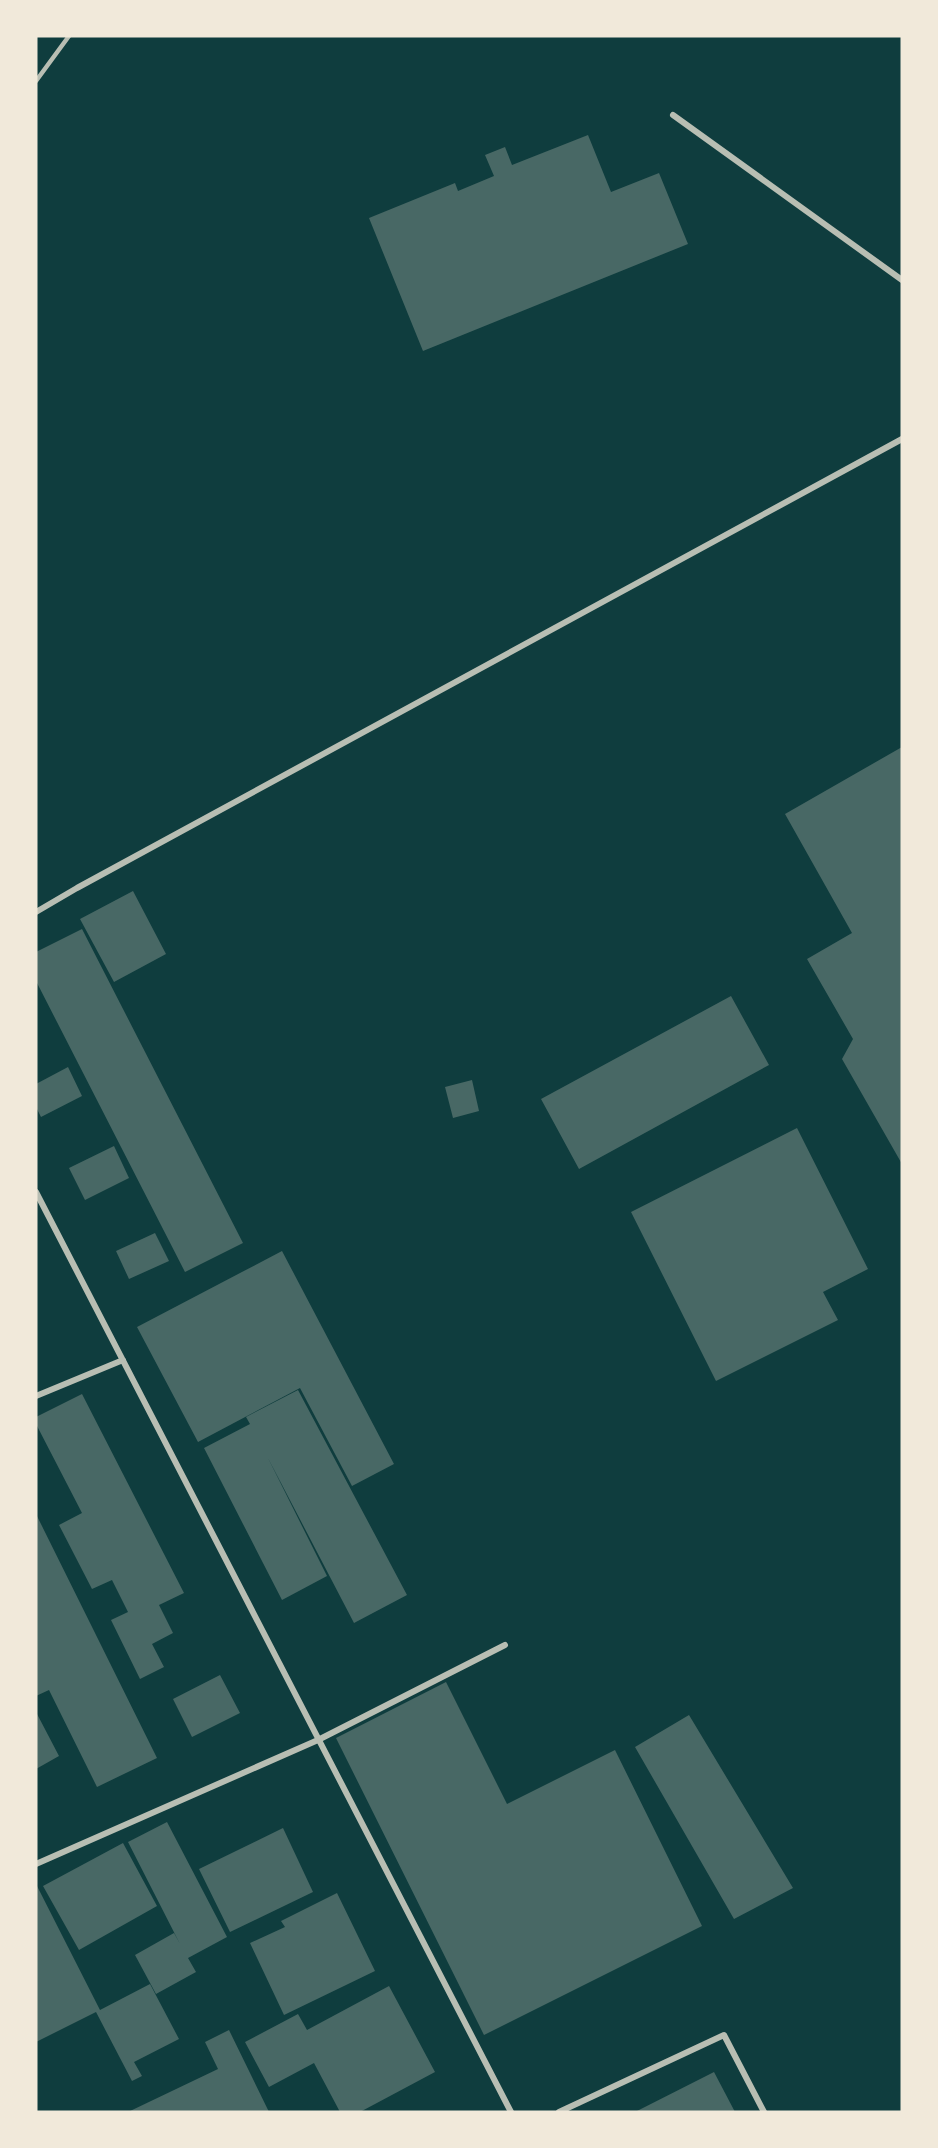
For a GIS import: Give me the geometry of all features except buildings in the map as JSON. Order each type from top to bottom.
[{"type":"street","points":[[673,115],[902,280]]},
{"type":"street","points":[[36,912],[98,876],[902,439]]},
{"type":"street","points":[[36,1192],[511,2112]]},
{"type":"street","points":[[36,1396],[123,1360]]},
{"type":"street","points":[[36,1864],[318,1740],[505,1644]]},
{"type":"street","points":[[559,2112],[724,2035],[764,2112]]},
{"type":"lane","points":[[36,81],[69,36]]}]
